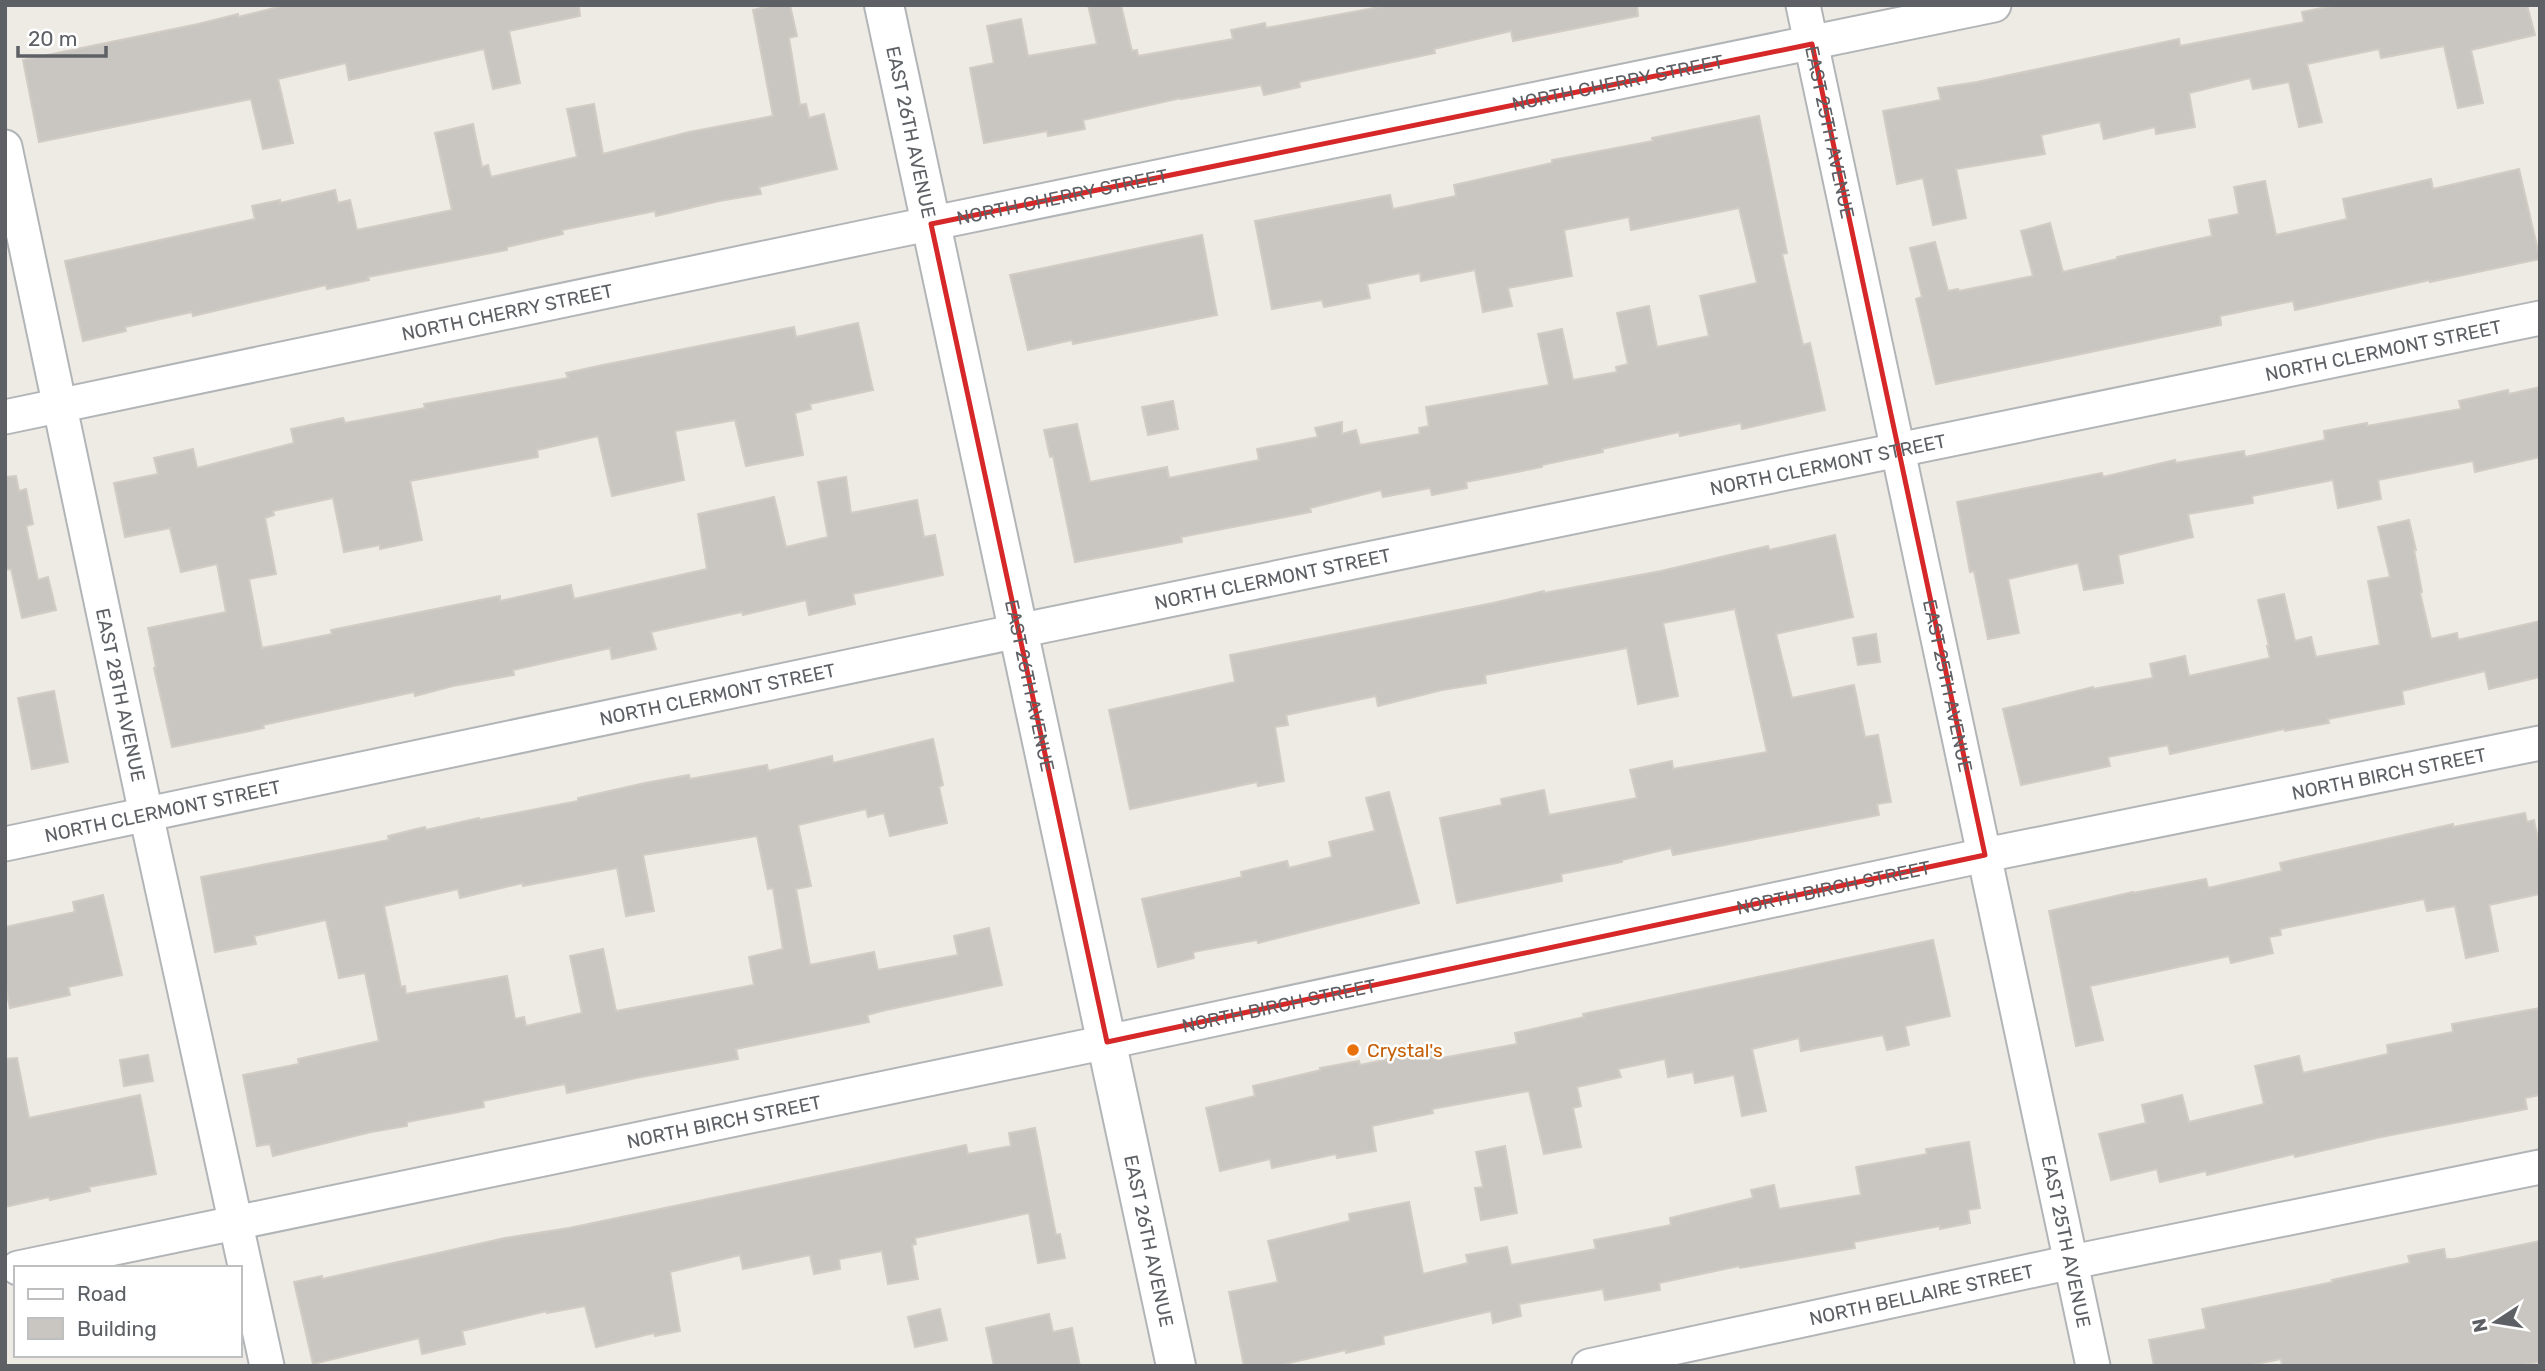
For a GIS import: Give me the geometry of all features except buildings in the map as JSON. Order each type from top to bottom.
[{"type":"street","name":"EAST 26TH AVENUE","points":[[884,5],[1176,1366]]},
{"type":"street","name":"EAST 25TH AVENUE","points":[[1803,5],[2093,1366]]},
{"type":"street","name":"NORTH CHERRY STREET","points":[[5,417],[1994,5]]},
{"type":"street","name":"EAST 28TH AVENUE","points":[[5,147],[146,814],[267,1366]]},
{"type":"street","name":"NORTH CLERMONT STREET","points":[[5,844],[1018,631],[2540,318]]},
{"type":"street","name":"NORTH BIRCH STREET","points":[[26,1266],[1107,1042],[1985,855],[2540,743]]},
{"type":"street","name":"NORTH BELLAIRE STREET","points":[[1589,1366],[2072,1262],[2540,1167]]},
{"type":"highlighted area","points":[[1812,44],[1985,855],[1107,1042],[931,224]]},
{"type":"place","name":"Crystal's","points":[[1353,1050]]}]
